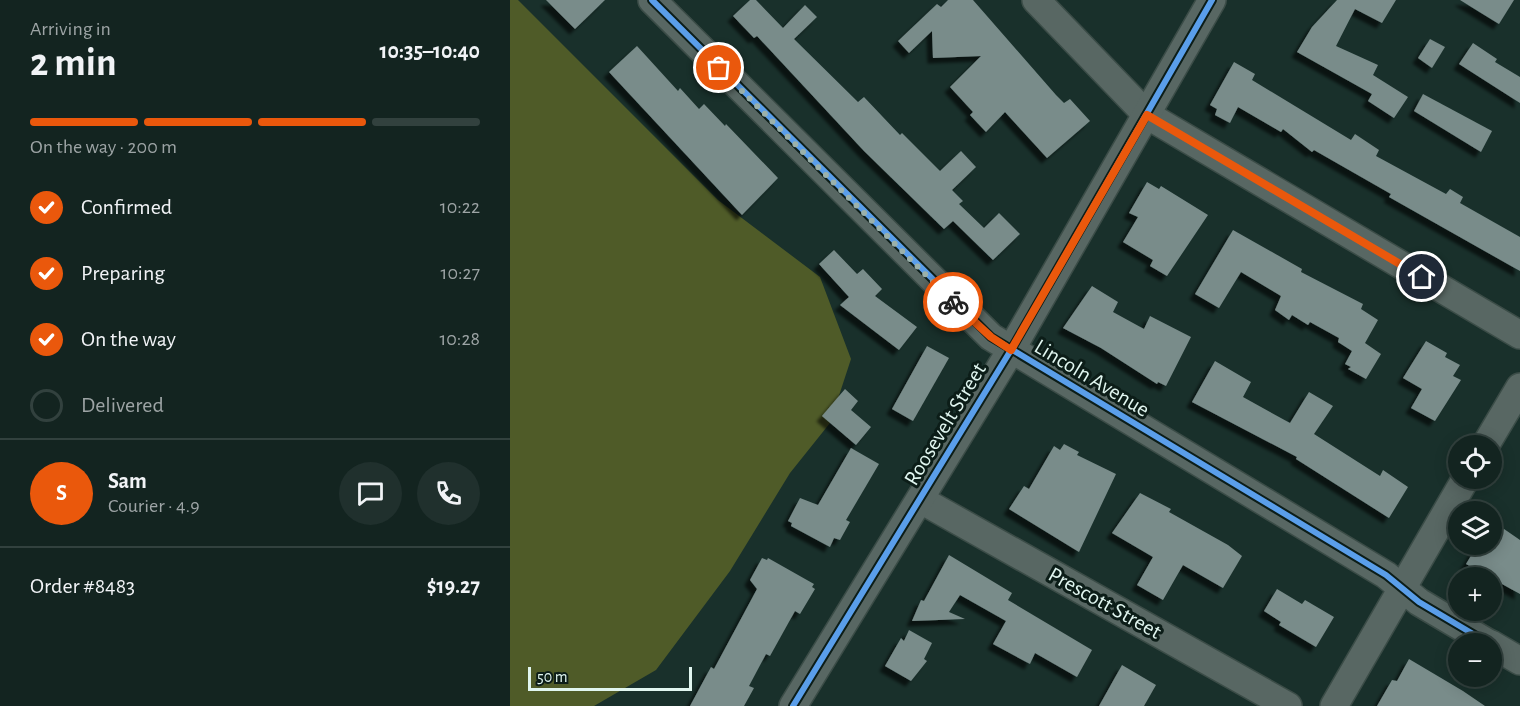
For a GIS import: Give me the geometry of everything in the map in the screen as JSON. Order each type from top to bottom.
[{"type":"street","name":"Lincoln Avenue","points":[[652,0],[972,321],[1011,350],[1386,574],[1419,602],[1472,633]]},
{"type":"street","points":[[1036,0],[1147,115],[1520,335]]},
{"type":"street","name":"Roosevelt Street","points":[[793,706],[1011,350],[1212,0]]},
{"type":"street","points":[[1492,435],[1520,387]]},
{"type":"street","points":[[1334,706],[1460,489]]},
{"type":"street","name":"Prescott Street","points":[[921,500],[1288,706]]},
{"type":"street","name":"Lincoln Avenue","points":[[1502,650],[1520,661]]},
{"type":"green space","points":[[510,0],[518,0],[718,200],[820,277],[851,359],[830,423],[790,473],[730,571],[656,670],[594,706],[510,706]]},
{"type":"building","points":[[546,0],[605,0],[575,29]]},
{"type":"building","points":[[750,0],[756,0],[783,28],[805,5],[817,17],[794,39],[858,102],[864,97],[900,135],[902,133],[940,171],[961,151],[976,167],[952,190],[963,201],[959,204],[984,228],[999,213],[1020,234],[993,260],[953,221],[944,229],[864,151],[757,36],[754,38],[733,16]]},
{"type":"building","points":[[948,0],[973,0],[1056,95],[1064,103],[1070,99],[1090,121],[1047,158],[1005,112],[986,132],[970,115],[973,112],[950,87],[981,56],[933,58],[932,31],[909,53],[898,41],[937,4],[941,7]]},
{"type":"building","points":[[1337,0],[1396,0],[1382,23],[1355,9],[1336,46],[1378,65],[1373,75],[1408,97],[1394,118],[1368,101],[1372,94],[1297,52],[1312,27]]},
{"type":"building","points":[[1460,0],[1514,0],[1499,24]]},
{"type":"building","points":[[1430,39],[1445,47],[1432,68],[1418,58]]},
{"type":"building","points":[[1473,43],[1497,59],[1495,62],[1520,77],[1520,103],[1459,64]]},
{"type":"building","points":[[637,46],[678,91],[680,88],[699,109],[704,104],[778,178],[742,215],[609,72]]},
{"type":"building","points":[[1234,62],[1255,74],[1252,80],[1351,140],[1355,134],[1379,150],[1376,156],[1446,194],[1450,189],[1463,197],[1460,203],[1520,237],[1520,271],[1389,197],[1391,194],[1314,150],[1312,152],[1283,129],[1281,132],[1238,107],[1230,123],[1215,115],[1217,109],[1210,105]]},
{"type":"building","points":[[1423,94],[1492,131],[1481,152],[1414,111]]},
{"type":"building","points":[[1147,182],[1159,189],[1161,186],[1208,215],[1167,276],[1150,266],[1153,260],[1123,242],[1138,217],[1129,213]]},
{"type":"building","points":[[1233,230],[1302,269],[1301,272],[1363,304],[1361,309],[1378,320],[1365,343],[1381,354],[1366,379],[1348,369],[1351,367],[1345,364],[1352,351],[1338,342],[1339,338],[1310,322],[1308,325],[1292,315],[1289,320],[1275,310],[1281,296],[1241,272],[1219,308],[1195,294]]},
{"type":"building","points":[[834,250],[857,274],[863,269],[882,289],[875,296],[917,327],[899,350],[840,305],[849,297],[819,264]]},
{"type":"building","points":[[1092,286],[1118,302],[1113,312],[1144,329],[1150,316],[1191,337],[1166,386],[1158,382],[1157,384],[1101,348],[1063,328]]},
{"type":"building","points":[[1426,341],[1447,353],[1445,357],[1460,365],[1453,376],[1461,380],[1435,421],[1411,408],[1422,389],[1403,378]]},
{"type":"building","points":[[927,346],[949,358],[913,421],[892,409]]},
{"type":"building","points":[[1215,361],[1251,382],[1243,397],[1290,423],[1309,392],[1333,406],[1314,434],[1380,476],[1383,470],[1408,487],[1389,518],[1296,459],[1297,457],[1192,402]]},
{"type":"building","points":[[845,389],[858,401],[851,410],[871,427],[856,445],[822,416]]},
{"type":"building","points":[[1064,444],[1079,452],[1077,455],[1116,474],[1079,552],[1009,509],[1024,486],[1029,489],[1054,446],[1060,450]]},
{"type":"building","points":[[851,448],[879,464],[846,520],[850,522],[840,540],[834,538],[830,547],[791,526],[792,523],[788,521],[800,498],[818,505]]},
{"type":"building","points":[[1140,493],[1171,509],[1169,512],[1228,545],[1242,556],[1223,588],[1183,565],[1163,600],[1137,585],[1153,557],[1112,533]]},
{"type":"building","points":[[1502,528],[1520,540],[1520,594],[1502,584],[1502,567],[1471,567],[1466,564],[1471,555],[1502,555]]},
{"type":"building","points":[[949,555],[1012,593],[1008,600],[1092,650],[1077,677],[1035,653],[1030,664],[993,644],[1006,621],[960,595],[949,612],[965,619],[912,621],[921,600],[924,601]]},
{"type":"building","points":[[762,558],[767,560],[768,558],[814,584],[812,587],[815,589],[800,614],[795,611],[770,656],[766,654],[749,686],[754,688],[744,706],[690,706],[711,667],[714,669],[757,589],[750,580]]},
{"type":"building","points":[[1277,589],[1302,604],[1305,600],[1334,617],[1316,647],[1279,625],[1281,622],[1264,611]]},
{"type":"building","points":[[909,630],[932,643],[924,659],[927,661],[911,681],[885,666],[901,638],[904,641]]},
{"type":"building","points":[[1409,659],[1448,682],[1448,687],[1456,687],[1485,706],[1377,706],[1392,680],[1397,681]]},
{"type":"building","points":[[1122,665],[1156,685],[1144,706],[1099,706]]},
{"type":"cycle path","points":[[652,0],[991,337],[1386,575],[1419,602],[1471,633]]},
{"type":"cycle path","points":[[793,706],[1011,350],[1212,0]]},
{"type":"way so far","points":[[719,68],[953,302]]},
{"type":"route","points":[[953,302],[991,337],[1011,350],[1147,115],[1422,277]]}]
